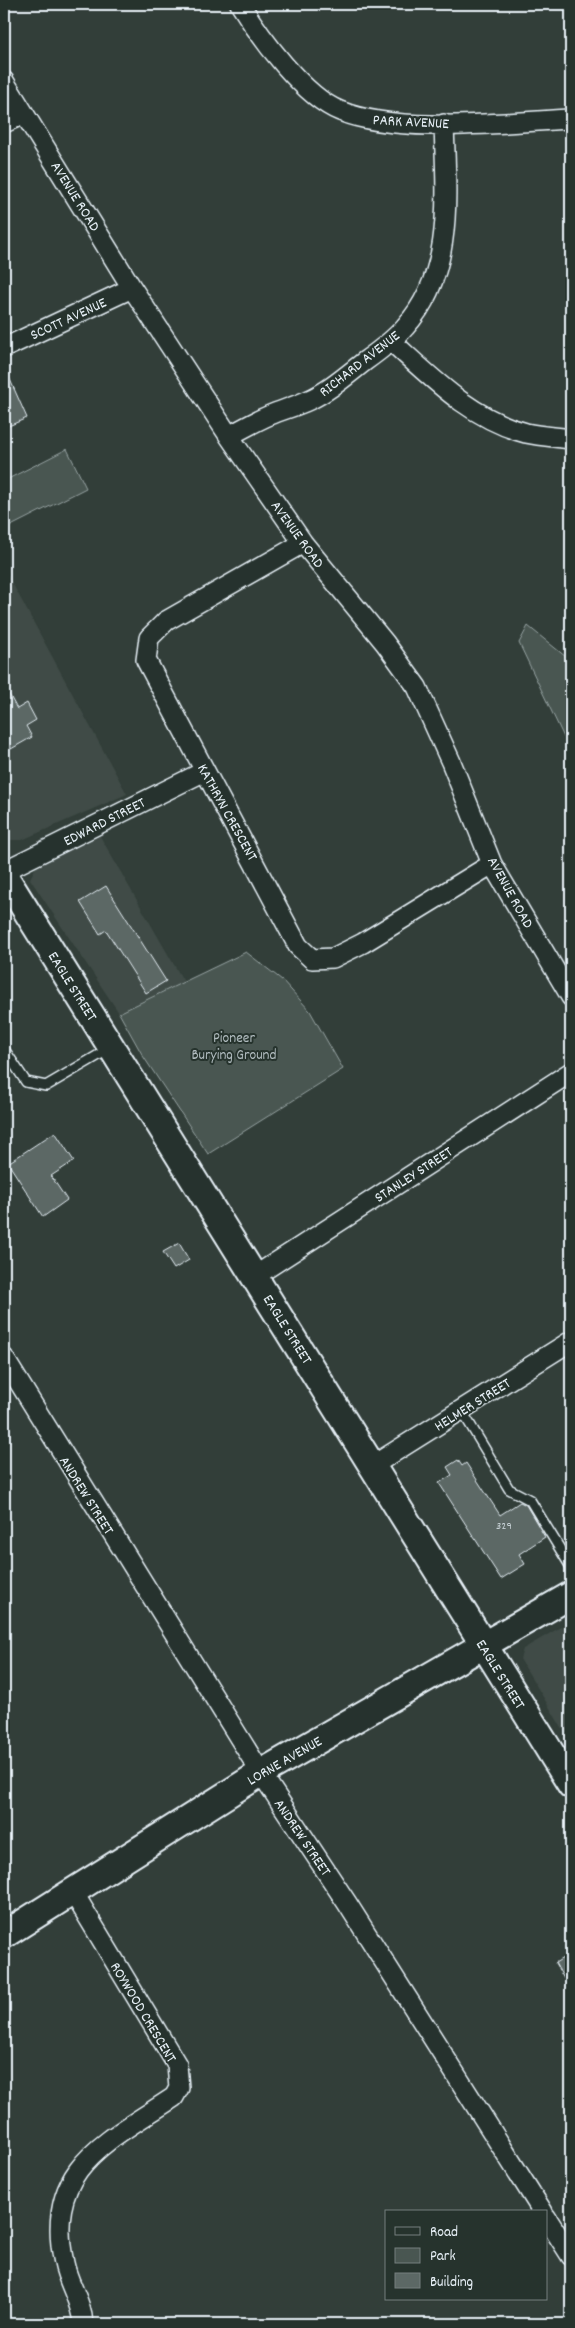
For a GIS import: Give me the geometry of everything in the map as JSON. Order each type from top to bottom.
[{"type":"main road","name":"EAGLE STREET","points":[[4,873],[571,1785]]},
{"type":"main road","name":"LORNE AVENUE","points":[[4,1935],[260,1773],[571,1595]]},
{"type":"street","name":"PARK AVENUE","points":[[240,4],[290,71],[320,100],[339,111],[386,123],[444,124],[571,119]]},
{"type":"street","name":"AVENUE ROAD","points":[[4,81],[132,288],[229,436],[303,543],[385,643],[417,687],[451,762],[492,864],[571,997]]},
{"type":"street","points":[[4,124],[24,114]]},
{"type":"street","name":"RICHARD AVENUE","points":[[229,436],[268,416],[309,400],[332,387],[406,327],[432,286],[439,261],[447,210],[444,124]]},
{"type":"street","name":"SCOTT AVENUE","points":[[4,348],[132,288]]},
{"type":"street","points":[[391,341],[458,400],[479,413],[503,425],[526,433],[571,439]]},
{"type":"street","name":"KATHRYN CRESCENT","points":[[303,543],[166,621],[149,638],[146,660],[298,946],[312,958],[333,958],[363,943],[492,864]]},
{"type":"street","name":"EDWARD STREET","points":[[4,873],[205,771]]},
{"type":"street","name":"STANLEY STREET","points":[[255,1276],[571,1072]]},
{"type":"street","name":"HELMER STREET","points":[[372,1466],[571,1341]]},
{"type":"street","name":"ANDREW STREET","points":[[4,1358],[260,1773],[348,1903],[542,2210]]},
{"type":"street","name":"ROYWOOD CRESCENT","points":[[73,1892],[176,2065],[179,2088],[174,2097],[93,2151],[71,2178],[66,2189],[61,2230],[64,2263],[78,2299],[83,2324]]},
{"type":"street","points":[[548,2220],[571,2256]]},
{"type":"lane","points":[[4,1049],[26,1082],[46,1086],[112,1047]]},
{"type":"lane","points":[[462,1411],[509,1489],[530,1500],[571,1567]]},
{"type":"shaded area","points":[[4,568],[127,794],[22,840],[7,840],[4,834]]},
{"type":"shaded area","points":[[100,836],[184,982],[119,1013],[30,879],[36,866]]},
{"type":"shaded area","points":[[571,1621],[571,1743],[520,1659],[523,1649]]},
{"type":"green space","points":[[67,449],[86,488],[9,527],[4,517],[4,481]]},
{"type":"green space","points":[[528,626],[571,661],[571,752],[519,643]]},
{"type":"green space","name":"Pioneer Burying Ground","points":[[246,952],[282,980],[310,1011],[343,1069],[208,1154],[143,1056],[119,1013]]},
{"type":"building","points":[[4,366],[27,418],[4,428]]},
{"type":"building","points":[[4,685],[17,709],[27,703],[36,720],[26,726],[32,737],[11,749],[4,737]]},
{"type":"building","points":[[106,886],[166,981],[146,993],[106,930],[100,934],[80,902]]},
{"type":"building","points":[[55,1132],[74,1161],[51,1176],[67,1200],[43,1217],[8,1163]]},
{"type":"building","points":[[179,1243],[189,1260],[174,1269],[163,1252]]},
{"type":"building","points":[[458,1460],[462,1466],[466,1463],[500,1515],[520,1502],[526,1505],[545,1537],[519,1554],[525,1564],[501,1579],[439,1483],[452,1475],[447,1467]]},
{"type":"building","points":[[571,1953],[571,1991],[555,1963]]}]
